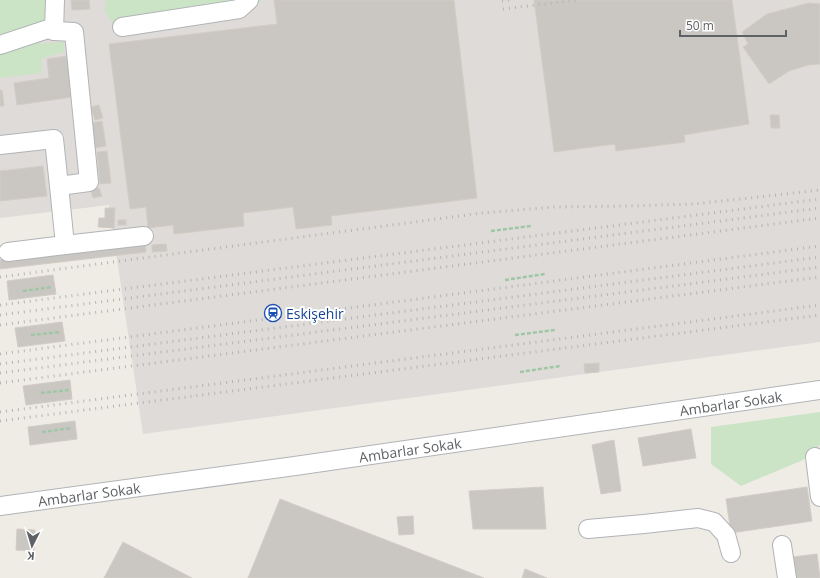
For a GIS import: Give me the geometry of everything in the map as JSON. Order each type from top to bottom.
[{"type":"street","points":[[54,31],[55,0]]},
{"type":"street","points":[[122,27],[239,9],[249,0]]},
{"type":"street","points":[[0,45],[48,29],[54,31],[74,32],[89,182],[59,186]]},
{"type":"street","points":[[0,146],[54,139],[65,245]]},
{"type":"street","points":[[8,252],[144,236]]},
{"type":"street","name":"Ambarlar Sokak","points":[[0,506],[303,465],[820,390]]},
{"type":"street","points":[[815,457],[820,497]]},
{"type":"street","points":[[588,529],[698,518],[714,522],[726,536],[731,553]]},
{"type":"street","points":[[782,545],[787,578]]},
{"type":"path","points":[[491,231],[531,226]]},
{"type":"path","points":[[505,280],[545,274]]},
{"type":"path","points":[[23,291],[52,287]]},
{"type":"path","points":[[515,335],[555,330]]},
{"type":"path","points":[[31,335],[61,332]]},
{"type":"path","points":[[520,372],[560,366]]},
{"type":"path","points":[[41,393],[69,390]]},
{"type":"path","points":[[42,432],[72,428]]},
{"type":"shaded area","points":[[0,0],[820,0],[820,342],[143,434],[109,205],[0,218]]},
{"type":"green space","points":[[0,0],[53,0],[50,24],[40,44],[64,42],[64,52],[42,58],[41,73],[0,78]]},
{"type":"green space","points":[[106,0],[261,0],[256,7],[206,19],[113,24],[105,11]]},
{"type":"green space","points":[[820,412],[820,445],[803,460],[741,486],[711,464],[711,427]]},
{"type":"building","points":[[71,0],[89,0],[90,9],[72,10]]},
{"type":"building","points":[[274,0],[454,0],[477,198],[331,216],[332,225],[296,229],[293,207],[243,213],[244,226],[174,234],[173,225],[148,228],[146,207],[130,209],[109,44],[277,24]]},
{"type":"building","points":[[534,0],[732,0],[749,124],[684,135],[685,142],[616,151],[615,144],[554,152]]},
{"type":"building","points":[[809,3],[820,4],[820,64],[808,65],[789,71],[769,84],[743,47],[748,44],[742,32],[767,14]]},
{"type":"building","points":[[67,56],[73,97],[17,105],[14,83],[49,78],[47,59]]},
{"type":"building","points":[[0,90],[2,90],[4,106],[0,106]]},
{"type":"building","points":[[99,105],[103,118],[95,120],[91,107]]},
{"type":"building","points":[[770,115],[779,115],[780,128],[771,128]]},
{"type":"building","points":[[102,121],[106,146],[95,148],[92,123]]},
{"type":"building","points":[[107,151],[111,183],[100,184],[97,152]]},
{"type":"building","points":[[43,166],[47,196],[0,201],[0,171]]},
{"type":"building","points":[[99,188],[102,196],[93,198],[91,191]]},
{"type":"building","points":[[105,208],[115,208],[114,228],[98,227],[99,218],[105,218]]},
{"type":"building","points":[[118,220],[126,220],[126,225],[118,225]]},
{"type":"building","points":[[145,242],[146,252],[0,269],[0,260]]},
{"type":"building","points":[[166,244],[167,251],[152,252],[152,245]]},
{"type":"building","points":[[53,275],[56,294],[9,300],[7,281]]},
{"type":"building","points":[[62,322],[65,341],[18,347],[15,328]]},
{"type":"building","points":[[599,363],[599,372],[585,373],[584,364]]},
{"type":"building","points":[[70,380],[72,399],[26,405],[23,386]]},
{"type":"building","points":[[75,421],[77,439],[30,445],[28,427]]},
{"type":"building","points":[[691,429],[696,458],[643,466],[638,438]]},
{"type":"building","points":[[614,440],[621,491],[601,494],[592,445]]},
{"type":"building","points":[[543,487],[546,529],[473,529],[469,491]]},
{"type":"building","points":[[807,487],[812,521],[731,533],[726,499]]},
{"type":"building","points":[[280,499],[484,578],[248,578]]},
{"type":"building","points":[[413,516],[414,534],[399,535],[397,517]]},
{"type":"building","points":[[17,529],[35,530],[34,551],[16,550]]},
{"type":"building","points":[[123,542],[192,578],[104,578]]},
{"type":"building","points":[[817,554],[820,578],[795,578],[793,557]]},
{"type":"building","points":[[525,569],[547,578],[522,578]]},
{"type":"railway","points":[[502,1],[511,0]]},
{"type":"railway","points":[[503,9],[578,0]]},
{"type":"railway","points":[[0,277],[482,213],[555,207],[694,204],[820,190]]},
{"type":"railway","points":[[0,305],[820,199]]},
{"type":"railway","points":[[0,315],[820,208]]},
{"type":"railway","points":[[0,325],[820,218]]},
{"type":"railway","points":[[0,354],[820,246]]},
{"type":"railway","points":[[0,364],[820,257]]},
{"type":"railway","points":[[0,373],[820,267]]},
{"type":"railway","points":[[0,383],[820,277]]},
{"type":"railway","points":[[0,412],[820,305]]},
{"type":"railway","points":[[0,421],[820,315]]},
{"type":"place","name":"Eskişehir","points":[[273,313]]}]
